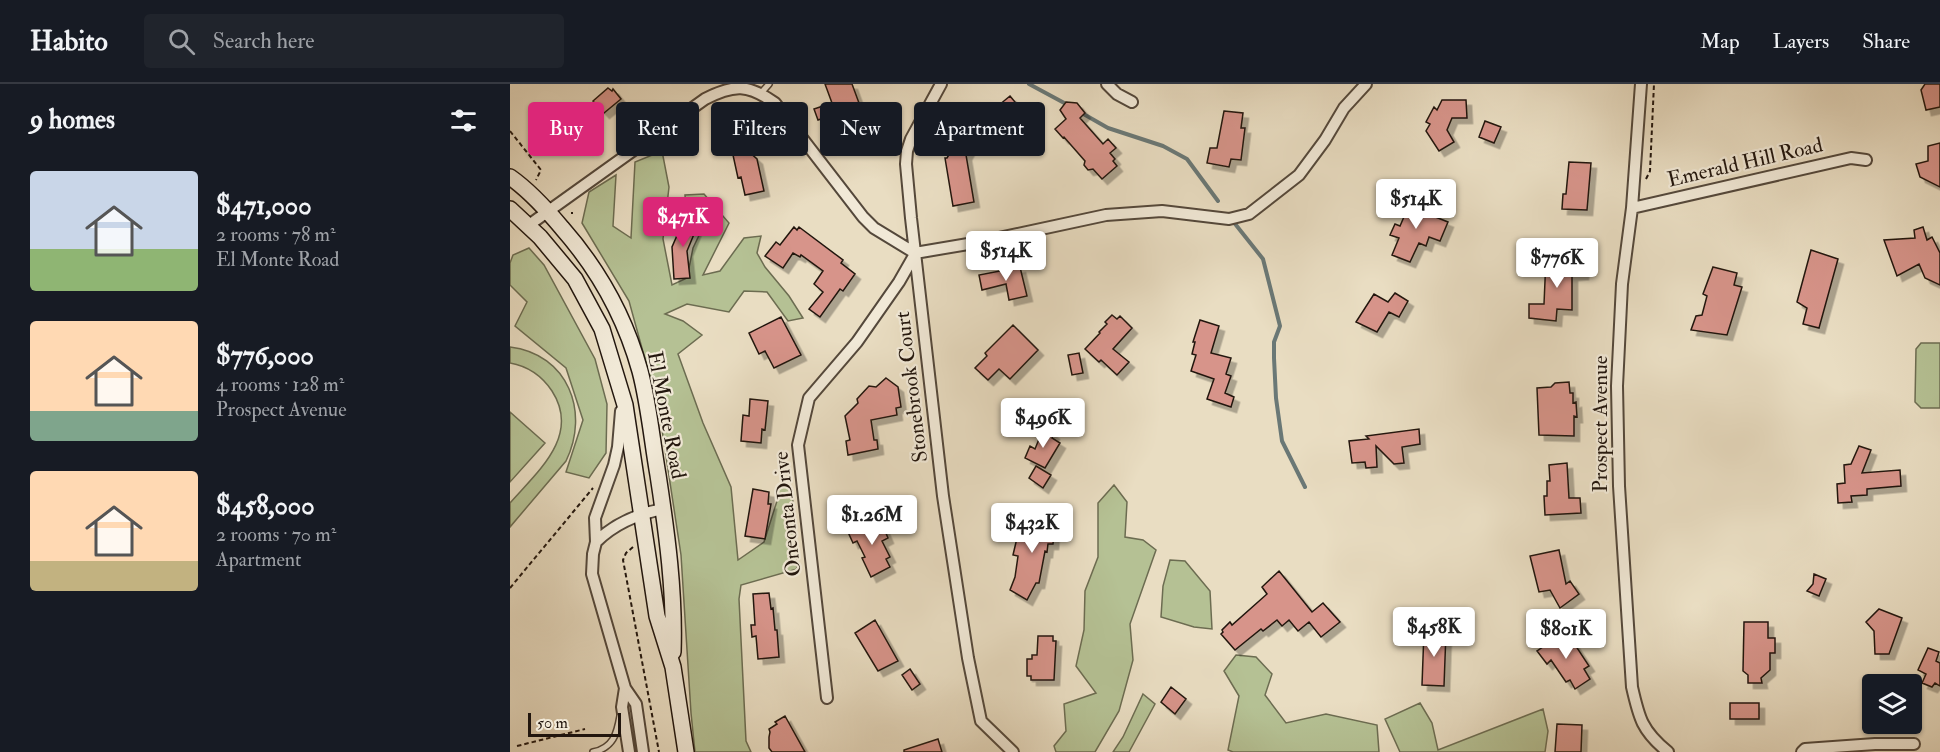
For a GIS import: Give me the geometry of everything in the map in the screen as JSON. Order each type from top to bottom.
[{"type":"street","name":"Stonebrook Court","points":[[941,84],[911,139],[907,151],[906,164],[915,253],[943,496],[968,658],[981,721],[1013,752]]},
{"type":"street","points":[[1107,84],[1117,94],[1132,102]]},
{"type":"street","points":[[529,225],[705,99],[722,89],[742,86],[761,93],[775,103],[863,217],[874,228],[915,253],[969,244],[1106,214],[1162,211],[1229,219],[1249,214],[1299,175],[1325,140],[1344,108],[1366,84]]},
{"type":"street","name":"Prospect Avenue","points":[[1641,84],[1632,208],[1622,284],[1617,386],[1619,486],[1632,687],[1639,718],[1656,742],[1668,752]]},
{"type":"street","name":"Emerald Hill Road","points":[[1632,208],[1851,158],[1866,160]]},
{"type":"street","name":"El Monte Road","points":[[510,177],[547,211],[594,268],[622,320],[640,372],[668,539],[674,613],[672,667]]},
{"type":"street","name":"El Monte Road","points":[[510,210],[529,225],[575,279],[602,329],[630,433],[657,616],[672,667],[686,752]]},
{"type":"street","name":"Oneonta Drive","points":[[827,699],[798,445],[809,398],[857,342],[899,282],[915,253]]},
{"type":"street","points":[[614,367],[620,393],[620,429],[614,465],[595,518],[596,542],[592,574],[625,688],[636,704],[643,752]]},
{"type":"street","points":[[596,542],[617,525],[641,514],[663,509]]},
{"type":"street","points":[[625,688],[622,707],[629,752]]},
{"type":"street","points":[[1802,752],[1805,749],[1914,744]]},
{"type":"lane","points":[[761,93],[770,84]]},
{"type":"lane","points":[[593,752],[605,751],[615,739],[622,707]]},
{"type":"path","points":[[510,131],[541,170],[534,183]]},
{"type":"path","points":[[510,588],[564,525],[597,481]]},
{"type":"path","points":[[636,546],[629,548],[623,560],[659,752]]},
{"type":"path","points":[[517,746],[585,729]]},
{"type":"green space","points":[[650,156],[663,156],[669,187],[663,239],[672,285],[687,278],[693,248],[704,225],[686,209],[685,195],[704,194],[729,223],[703,275],[720,271],[744,238],[761,236],[757,253],[803,318],[788,321],[767,292],[744,291],[729,312],[687,304],[665,314],[683,321],[702,335],[678,354],[703,423],[731,487],[738,560],[764,542],[777,501],[779,484],[792,488],[797,569],[741,585],[739,599],[746,741],[751,752],[695,752],[681,555],[659,410],[629,301],[582,223],[589,192],[616,175],[613,226],[631,238],[635,162]]},
{"type":"green space","points":[[529,248],[544,265],[595,359],[607,404],[606,453],[589,478],[566,472],[583,420],[566,368],[515,326],[527,302],[510,285],[510,263],[513,255]]},
{"type":"green space","points":[[1921,343],[1940,343],[1940,408],[1921,408],[1915,402],[1916,349]]},
{"type":"green space","points":[[510,347],[530,352],[547,361],[560,373],[569,388],[576,424],[573,442],[566,461],[510,527],[510,503],[543,466],[552,452],[559,438],[561,423],[560,407],[552,391],[534,372],[510,363]]},
{"type":"green space","points":[[510,412],[545,443],[510,482]]},
{"type":"green space","points":[[1114,485],[1127,502],[1125,537],[1143,540],[1156,550],[1130,624],[1133,660],[1119,711],[1095,752],[1056,752],[1054,746],[1066,731],[1064,704],[1096,693],[1076,666],[1084,630],[1085,591],[1098,557],[1098,503]]},
{"type":"green space","points":[[1170,560],[1185,561],[1210,591],[1212,629],[1194,627],[1161,617],[1163,586]]},
{"type":"green space","points":[[1236,655],[1256,657],[1272,674],[1265,695],[1286,723],[1326,714],[1377,725],[1379,752],[1233,752],[1228,750],[1239,696],[1224,671]]},
{"type":"green space","points":[[1143,694],[1155,704],[1129,752],[1113,752],[1123,737]]},
{"type":"green space","points":[[1420,703],[1432,723],[1438,750],[1543,709],[1548,731],[1545,752],[1400,752],[1385,719]]},
{"type":"building","points":[[825,84],[852,84],[859,102],[832,102]]},
{"type":"building","points":[[1925,84],[1940,84],[1940,107],[1926,110],[1921,90]]},
{"type":"building","points":[[608,88],[612,91],[613,89],[621,99],[604,113],[604,102],[593,101]]},
{"type":"building","points":[[1010,96],[1015,102],[1003,102]]},
{"type":"building","points":[[1442,100],[1466,100],[1467,118],[1452,118],[1447,130],[1454,142],[1439,151],[1426,131],[1430,124],[1426,122],[1434,107],[1437,110]]},
{"type":"building","points":[[1066,102],[1077,103],[1085,113],[1080,118],[1103,144],[1108,139],[1116,148],[1110,153],[1117,166],[1102,179],[1093,169],[1088,170],[1084,165],[1085,161],[1055,129],[1066,119],[1060,110]]},
{"type":"building","points":[[820,107],[820,119],[818,120],[814,109]]},
{"type":"building","points":[[1224,111],[1243,113],[1241,128],[1245,128],[1241,160],[1231,159],[1229,167],[1207,163],[1210,148],[1217,148]]},
{"type":"building","points":[[1485,121],[1501,127],[1494,143],[1479,137]]},
{"type":"building","points":[[1940,143],[1940,187],[1920,177],[1916,164],[1928,161],[1928,146]]},
{"type":"building","points":[[733,156],[754,156],[757,159],[764,191],[745,195],[741,177],[738,178]]},
{"type":"building","points":[[948,156],[966,156],[974,202],[953,206],[945,158]]},
{"type":"building","points":[[1569,162],[1591,163],[1587,210],[1562,209]]},
{"type":"building","points":[[1413,196],[1427,202],[1423,212],[1448,222],[1440,241],[1429,237],[1426,246],[1419,243],[1410,262],[1392,255],[1399,238],[1390,235],[1395,224],[1400,226]]},
{"type":"building","points":[[686,215],[699,222],[687,251],[690,278],[674,279],[672,247]]},
{"type":"building","points":[[794,227],[797,230],[799,227],[843,260],[841,263],[855,274],[843,291],[840,289],[820,317],[809,309],[823,292],[814,284],[823,271],[801,255],[800,257],[793,253],[783,268],[765,256],[776,242],[780,245]]},
{"type":"building","points":[[1923,227],[1927,240],[1932,237],[1940,253],[1940,285],[1925,278],[1919,264],[1897,276],[1884,240],[1915,238],[1914,230]]},
{"type":"building","points":[[1811,250],[1838,259],[1819,328],[1803,324],[1807,308],[1797,302]]},
{"type":"building","points":[[1546,258],[1583,261],[1583,274],[1572,275],[1572,310],[1557,309],[1556,321],[1529,318],[1529,304],[1544,304]]},
{"type":"building","points":[[1020,267],[1027,296],[1009,300],[1006,284],[982,290],[979,275]]},
{"type":"building","points":[[1713,267],[1737,273],[1734,285],[1742,287],[1727,335],[1691,330],[1696,316],[1702,315],[1707,296],[1703,294]]},
{"type":"building","points":[[1395,293],[1408,301],[1399,317],[1389,312],[1377,332],[1356,322],[1374,294],[1388,302]]},
{"type":"building","points":[[1112,315],[1117,319],[1120,316],[1132,328],[1113,349],[1129,362],[1117,375],[1085,349]]},
{"type":"building","points":[[781,317],[801,355],[774,368],[765,351],[759,354],[749,333]]},
{"type":"building","points":[[1200,320],[1219,326],[1211,353],[1231,358],[1226,374],[1231,376],[1225,393],[1234,397],[1231,407],[1207,399],[1214,379],[1191,371],[1196,355],[1192,354],[1195,342],[1193,342]]},
{"type":"building","points":[[1013,325],[1038,350],[1010,379],[999,369],[988,380],[975,368],[987,356],[985,353]]},
{"type":"building","points":[[1079,353],[1083,373],[1072,375],[1068,355]]},
{"type":"building","points":[[886,378],[898,387],[901,407],[896,408],[897,415],[871,420],[878,449],[848,455],[846,441],[850,440],[845,416],[858,403],[857,399],[869,386],[876,387]]},
{"type":"building","points":[[1569,382],[1570,393],[1573,393],[1573,403],[1576,402],[1577,417],[1574,416],[1574,436],[1539,435],[1537,388]]},
{"type":"building","points":[[750,399],[768,401],[765,430],[762,429],[761,443],[741,441],[743,415],[749,416]]},
{"type":"building","points":[[1044,427],[1054,434],[1052,438],[1060,443],[1045,468],[1025,458],[1030,446],[1035,449]]},
{"type":"building","points":[[1419,429],[1420,444],[1402,447],[1404,463],[1394,464],[1376,446],[1377,467],[1366,468],[1365,462],[1352,463],[1349,441],[1369,439],[1366,436]]},
{"type":"building","points":[[1859,446],[1871,450],[1862,473],[1900,470],[1901,486],[1867,489],[1867,495],[1851,496],[1852,502],[1838,503],[1837,484],[1845,483],[1844,465],[1851,464]]},
{"type":"building","points":[[1567,463],[1569,498],[1580,498],[1581,513],[1545,515],[1544,496],[1547,496],[1547,481],[1550,481],[1549,465]]},
{"type":"building","points":[[1036,466],[1051,475],[1043,488],[1029,478]]},
{"type":"building","points":[[753,489],[769,492],[768,504],[771,504],[765,539],[745,536]]},
{"type":"building","points":[[879,517],[888,538],[882,541],[890,557],[886,559],[890,567],[871,577],[857,541],[853,543],[848,532]]},
{"type":"building","points":[[1056,519],[1062,523],[1061,530],[1054,531],[1053,544],[1048,544],[1047,552],[1045,551],[1039,583],[1036,583],[1027,600],[1010,590],[1015,577],[1018,556],[1013,555],[1017,538],[1021,539],[1024,522]]},
{"type":"building","points":[[1559,550],[1566,584],[1570,581],[1579,594],[1560,608],[1550,590],[1539,592],[1530,556]]},
{"type":"building","points":[[1279,571],[1312,612],[1323,603],[1340,622],[1321,637],[1309,622],[1298,631],[1289,620],[1282,626],[1277,620],[1263,631],[1261,629],[1235,650],[1221,634],[1222,630],[1230,622],[1232,625],[1267,594],[1262,587]]},
{"type":"building","points":[[1814,574],[1826,579],[1819,596],[1807,591],[1813,584]]},
{"type":"building","points":[[769,593],[775,630],[777,630],[779,657],[758,659],[756,636],[752,637],[751,625],[755,625],[753,594]]},
{"type":"building","points":[[1879,609],[1902,618],[1889,654],[1875,654],[1874,631],[1866,622]]},
{"type":"building","points":[[875,620],[898,661],[878,671],[855,633]]},
{"type":"building","points":[[1744,622],[1768,622],[1768,638],[1775,638],[1775,653],[1770,653],[1770,670],[1761,678],[1762,683],[1748,683],[1748,675],[1743,671]]},
{"type":"building","points":[[1424,631],[1446,632],[1444,686],[1422,685]]},
{"type":"building","points":[[1561,635],[1565,641],[1570,637],[1589,666],[1584,669],[1590,679],[1575,689],[1570,680],[1566,682],[1551,660],[1547,664],[1537,651]]},
{"type":"building","points":[[1038,636],[1053,636],[1053,641],[1056,641],[1054,680],[1031,680],[1031,676],[1027,676],[1027,659],[1032,659],[1032,655],[1037,655]]},
{"type":"building","points":[[1928,648],[1939,652],[1936,661],[1940,663],[1940,686],[1935,683],[1932,687],[1922,683],[1926,674],[1918,670]]},
{"type":"building","points":[[910,669],[920,684],[912,690],[902,675]]},
{"type":"building","points":[[1171,687],[1186,699],[1175,714],[1161,702]]},
{"type":"building","points":[[1730,703],[1759,703],[1759,719],[1730,719]]},
{"type":"building","points":[[785,716],[805,752],[772,752],[769,748],[769,729]]},
{"type":"building","points":[[1557,724],[1582,725],[1581,752],[1555,752]]},
{"type":"building","points":[[938,739],[942,752],[904,752],[904,750]]},
{"type":"waterway","points":[[1029,84],[1068,105]]},
{"type":"waterway","points":[[1080,112],[1108,128],[1163,146],[1187,159],[1218,201]]},
{"type":"waterway","points":[[1232,220],[1263,259],[1280,326],[1274,342],[1274,358],[1276,398],[1282,441],[1305,487]]}]
